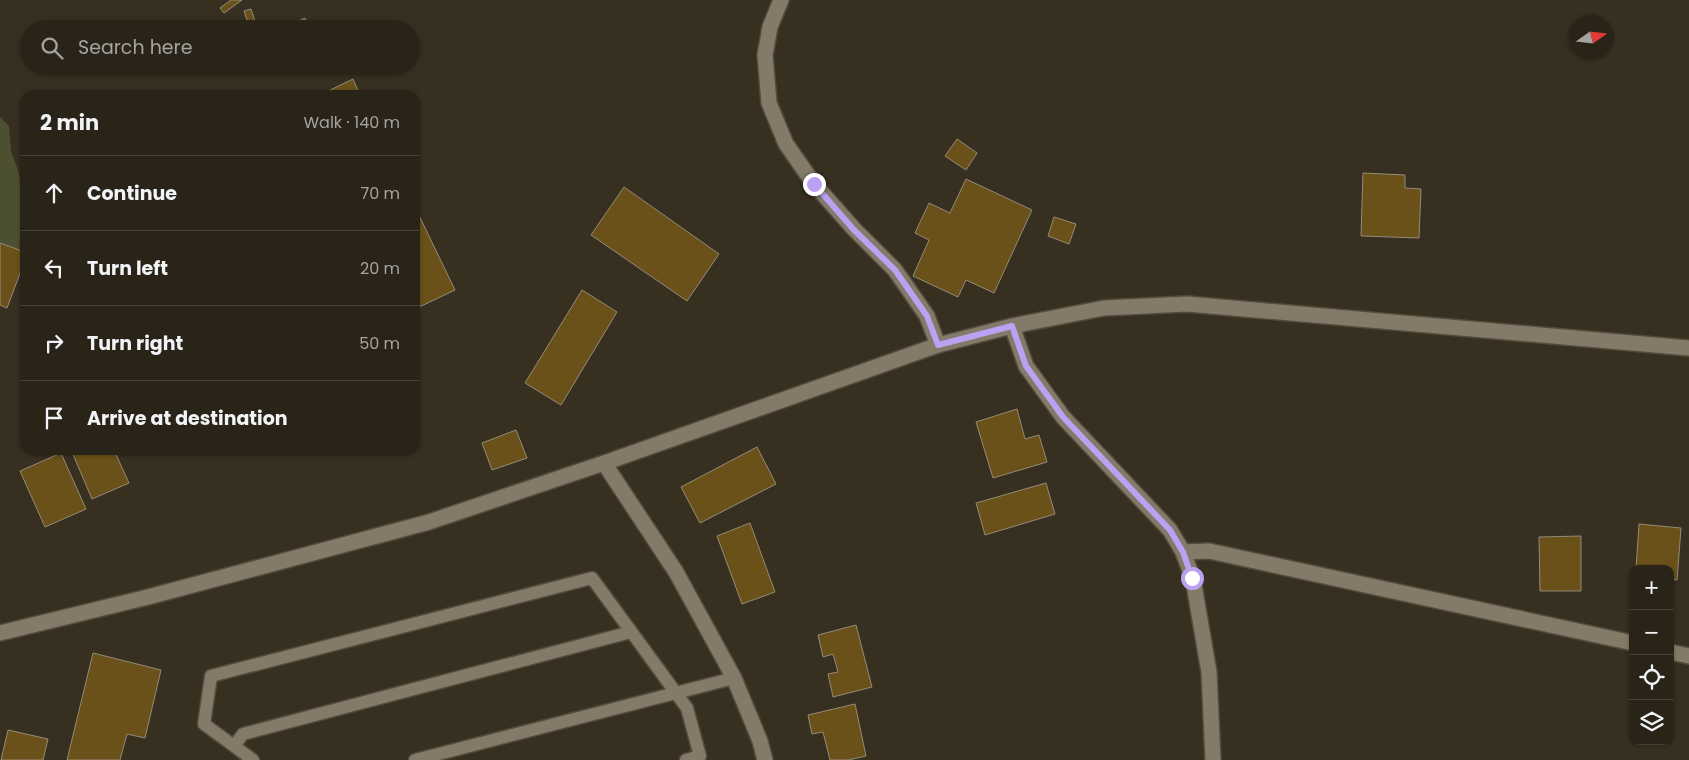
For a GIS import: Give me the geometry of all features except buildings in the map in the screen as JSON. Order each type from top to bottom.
[{"type":"street","points":[[781,0],[770,27],[765,55],[769,103],[786,144],[814,184],[854,230],[895,270],[927,316],[938,345]]},
{"type":"street","points":[[0,633],[148,597],[429,522],[604,463],[938,345],[1012,326],[1104,308],[1187,304],[1689,348]]},
{"type":"street","points":[[1012,326],[1026,366],[1063,417],[1170,530],[1183,552],[1192,578],[1208,672],[1214,760]]},
{"type":"street","points":[[604,463],[676,572],[734,678],[760,741],[765,760]]},
{"type":"street","points":[[1183,552],[1209,551],[1629,642]]},
{"type":"street","points":[[1674,653],[1689,656]]},
{"type":"lane","points":[[254,760],[204,724],[211,676],[592,578],[687,708],[700,756],[686,760]]},
{"type":"lane","points":[[234,746],[243,734],[631,632]]},
{"type":"lane","points":[[415,760],[734,678]]},
{"type":"green space","points":[[0,117],[9,126],[11,151],[19,173],[20,237],[19,255],[0,271]]},
{"type":"route","points":[[814,184],[854,230],[895,270],[927,316],[938,345],[1012,326],[1026,366],[1063,417],[1170,530],[1183,552],[1192,578]]}]
